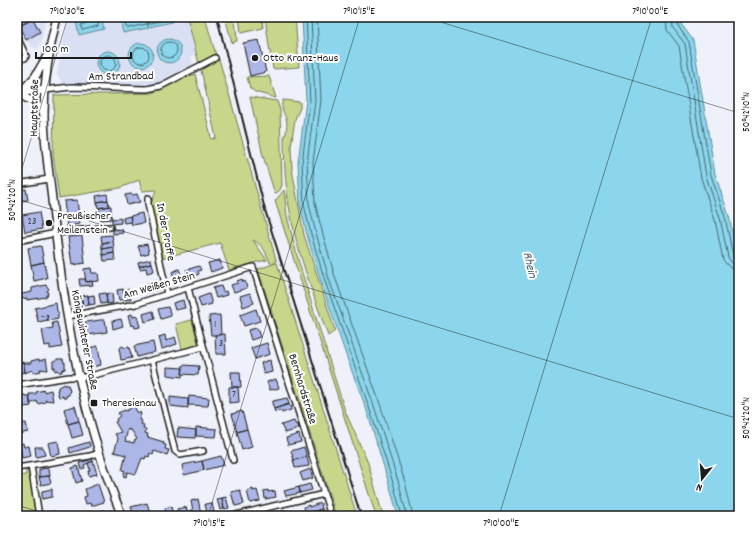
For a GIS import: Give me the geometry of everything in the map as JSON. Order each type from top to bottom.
[{"type":"main road","name":"Hauptstraße","points":[[52,200],[44,114],[49,53],[57,17]]},
{"type":"main road","points":[[18,93],[35,77],[49,53]]},
{"type":"main road","points":[[18,93],[45,90]]},
{"type":"main road","points":[[18,93],[35,103],[44,114]]},
{"type":"main road","name":"Königswinterer Straße","points":[[52,200],[62,282],[79,377],[99,453],[108,482],[122,516]]},
{"type":"street","points":[[17,37],[26,56],[25,58],[17,59]]},
{"type":"street","name":"Am Strandbad","points":[[45,90],[71,87],[147,89],[161,86],[215,58]]},
{"type":"street","points":[[17,184],[49,180]]},
{"type":"street","name":"In der Proffe","points":[[148,198],[167,294]]},
{"type":"street","points":[[17,241],[56,233],[110,227]]},
{"type":"street","name":"Am Weißen Stein","points":[[68,316],[136,304],[253,267]]},
{"type":"street","name":"Bernhardstraße","points":[[253,267],[331,516]]},
{"type":"street","points":[[188,288],[233,460]]},
{"type":"street","points":[[17,385],[69,377],[86,377],[203,347]]},
{"type":"street","points":[[152,360],[175,451],[180,456],[203,451]]},
{"type":"street","points":[[17,466],[31,466],[90,456],[99,453]]},
{"type":"street","points":[[31,466],[39,516]]},
{"type":"street","points":[[232,516],[324,494]]},
{"type":"shaded area","points":[[17,17],[46,17],[41,43],[38,49],[32,47],[26,40]]},
{"type":"shaded area","points":[[68,17],[187,17],[196,55],[191,56],[193,65],[160,83],[145,85],[63,84],[57,74]]},
{"type":"green space","points":[[187,17],[205,17],[216,55],[199,64]]},
{"type":"green space","points":[[225,17],[235,17],[237,41],[232,43]]},
{"type":"green space","points":[[239,17],[262,17],[263,28],[241,33]]},
{"type":"green space","points":[[265,17],[295,17],[299,67],[273,69]]},
{"type":"green space","points":[[219,59],[277,263],[357,516],[336,516],[258,269],[276,263],[270,263],[266,252],[262,247],[253,240],[267,260],[229,270],[220,243],[162,258],[151,204],[156,190],[142,191],[139,180],[120,188],[59,198],[53,154],[54,95],[152,93],[195,74],[211,139],[216,138],[201,70]]},
{"type":"green space","points":[[269,76],[276,98],[255,92],[250,88],[247,77]]},
{"type":"green space","points":[[250,97],[277,101],[280,110],[282,185],[280,190],[275,194],[263,156]]},
{"type":"green space","points":[[283,100],[300,102],[300,108],[295,119],[291,146],[292,169],[304,235],[335,331],[328,336],[306,271],[292,222],[285,170],[284,135],[286,134],[287,123],[282,109]]},
{"type":"green space","points":[[284,190],[287,216],[299,263],[345,411],[368,463],[383,516],[376,516],[275,201]]},
{"type":"green space","points":[[192,320],[198,343],[195,346],[182,349],[176,324]]},
{"type":"green space","points":[[26,470],[30,472],[38,516],[17,516],[17,476],[26,475]]},
{"type":"water","points":[[101,17],[104,29],[79,35],[76,22]]},
{"type":"water","points":[[146,17],[170,17],[172,22],[149,27]]},
{"type":"water","points":[[146,17],[148,28],[123,33],[121,23]]},
{"type":"water","name":"Rhein","points":[[302,17],[681,17],[681,24],[693,40],[715,174],[729,216],[739,264],[739,516],[398,516],[366,408],[321,282],[300,205],[298,162],[306,101]]},
{"type":"water","points":[[169,39],[174,40],[180,46],[180,56],[174,62],[169,63],[164,62],[158,56],[157,51],[158,46],[164,40]]},
{"type":"water","points":[[141,43],[146,44],[152,50],[152,60],[146,66],[141,67],[136,66],[130,60],[129,55],[130,50],[136,44]]},
{"type":"water","points":[[108,51],[113,52],[119,58],[119,68],[113,74],[108,75],[103,74],[97,68],[96,63],[97,58],[103,52]]},
{"type":"building","points":[[17,17],[32,17],[33,19],[19,26]]},
{"type":"building","points":[[33,19],[40,32],[26,40],[19,26]]},
{"type":"building","name":"Otto Kranz-Haus","points":[[259,40],[266,72],[250,76],[243,43]]},
{"type":"building","points":[[26,189],[28,200],[22,201],[20,190]]},
{"type":"building","points":[[20,190],[22,201],[17,202],[17,191]]},
{"type":"building","points":[[107,194],[108,200],[97,202],[96,196]]},
{"type":"building","points":[[137,194],[140,202],[127,205],[125,195]]},
{"type":"building","points":[[77,200],[80,224],[67,226],[64,201]]},
{"type":"building","points":[[108,200],[109,206],[98,208],[97,202]]},
{"type":"building","points":[[111,206],[111,212],[100,214],[99,208]]},
{"type":"building","points":[[39,212],[42,229],[25,232],[22,215]]},
{"type":"building","points":[[111,212],[112,219],[101,220],[100,214]]},
{"type":"building","points":[[142,213],[144,223],[132,225],[130,216]]},
{"type":"building","points":[[130,216],[131,222],[124,223],[123,218]]},
{"type":"building","points":[[121,218],[121,223],[112,224],[112,219]]},
{"type":"building","points":[[122,229],[123,233],[113,234],[113,230]]},
{"type":"building","points":[[112,235],[113,241],[102,243],[101,236]]},
{"type":"building","points":[[82,236],[85,263],[72,265],[68,237]]},
{"type":"building","points":[[113,241],[114,247],[102,249],[102,243]]},
{"type":"building","points":[[147,244],[149,253],[141,255],[138,246]]},
{"type":"building","points":[[41,246],[44,262],[31,265],[28,248]]},
{"type":"building","points":[[114,247],[114,253],[103,255],[102,249]]},
{"type":"building","points":[[114,253],[115,260],[104,261],[103,255]]},
{"type":"building","points":[[151,259],[152,263],[139,266],[138,262]]},
{"type":"building","points":[[220,260],[222,268],[211,272],[208,263]]},
{"type":"building","points":[[44,262],[47,278],[34,281],[31,265]]},
{"type":"building","points":[[152,263],[154,271],[147,273],[146,268],[140,269],[139,266]]},
{"type":"building","points":[[199,266],[201,270],[198,271],[199,274],[189,278],[186,270]]},
{"type":"building","points":[[91,268],[92,273],[98,273],[99,281],[86,282],[84,269]]},
{"type":"building","points":[[179,269],[183,280],[175,282],[172,272]]},
{"type":"building","points":[[79,279],[85,279],[86,282],[92,281],[93,285],[80,286]]},
{"type":"building","points":[[242,279],[243,282],[245,281],[247,288],[234,292],[231,285],[238,283],[237,281]]},
{"type":"building","points":[[156,281],[158,289],[147,292],[145,284]]},
{"type":"building","points":[[46,285],[49,289],[46,297],[17,300],[17,295],[32,292],[32,288]]},
{"type":"building","points":[[221,286],[223,292],[226,291],[227,295],[216,298],[213,288]]},
{"type":"building","points":[[123,289],[125,299],[119,300],[117,290]]},
{"type":"building","points":[[129,289],[131,299],[125,300],[123,290]]},
{"type":"building","points":[[106,293],[107,303],[101,304],[99,294]]},
{"type":"building","points":[[112,293],[113,303],[107,304],[106,294]]},
{"type":"building","points":[[250,293],[254,303],[243,307],[240,296]]},
{"type":"building","points":[[209,294],[212,304],[201,307],[198,298]]},
{"type":"building","points":[[88,295],[89,305],[83,306],[81,296]]},
{"type":"building","points":[[94,295],[95,304],[89,305],[88,296]]},
{"type":"building","points":[[81,296],[83,306],[77,306],[76,297]]},
{"type":"building","points":[[183,300],[185,308],[175,310],[173,303]]},
{"type":"building","points":[[56,303],[57,311],[59,313],[58,319],[48,321],[47,315],[37,317],[35,308]]},
{"type":"building","points":[[168,307],[171,316],[161,319],[158,309]]},
{"type":"building","points":[[256,309],[260,321],[244,326],[240,315]]},
{"type":"building","points":[[153,311],[155,319],[145,322],[143,314]]},
{"type":"building","points":[[132,314],[133,317],[137,316],[140,327],[135,328],[134,325],[131,326],[128,315]]},
{"type":"building","points":[[47,315],[48,320],[38,322],[37,317]]},
{"type":"building","points":[[220,315],[221,335],[211,335],[209,316]]},
{"type":"building","points":[[121,319],[123,326],[113,329],[112,321]]},
{"type":"building","points":[[105,320],[107,332],[82,336],[81,323]]},
{"type":"building","points":[[57,322],[62,347],[50,349],[50,345],[45,346],[42,330],[53,328],[52,323]]},
{"type":"building","points":[[257,328],[260,337],[251,340],[248,330]]},
{"type":"building","points":[[225,334],[226,354],[216,354],[215,335]]},
{"type":"building","points":[[165,335],[166,341],[175,337],[177,344],[162,349],[159,337]]},
{"type":"building","points":[[153,342],[155,352],[137,357],[134,346]]},
{"type":"building","points":[[267,343],[270,354],[255,359],[251,348]]},
{"type":"building","points":[[98,346],[101,365],[91,367],[88,348]]},
{"type":"building","points":[[123,346],[125,348],[129,347],[132,358],[121,360],[119,348]]},
{"type":"building","points":[[39,359],[39,361],[46,359],[48,370],[40,369],[41,371],[33,373],[32,370],[25,373],[24,363],[31,363],[31,361]]},
{"type":"building","points":[[63,359],[64,363],[65,362],[65,369],[62,370],[62,372],[59,372],[58,370],[55,371],[55,367],[53,368],[53,361]]},
{"type":"building","points":[[270,360],[272,372],[264,374],[261,363]]},
{"type":"building","points":[[20,361],[20,363],[23,362],[25,372],[17,374],[17,362]]},
{"type":"building","points":[[183,365],[199,366],[198,375],[182,374]]},
{"type":"building","points":[[167,367],[183,368],[182,377],[167,375]]},
{"type":"building","points":[[231,372],[240,372],[241,387],[232,387]]},
{"type":"building","points":[[276,379],[279,388],[270,390],[267,382]]},
{"type":"building","points":[[64,384],[68,385],[70,391],[66,398],[63,398],[63,396],[59,397],[57,390],[58,387]]},
{"type":"building","points":[[229,387],[238,387],[239,402],[229,403]]},
{"type":"building","points":[[44,390],[44,392],[51,390],[53,401],[45,400],[46,402],[38,404],[37,401],[30,404],[29,394],[36,394],[36,392]]},
{"type":"building","points":[[17,396],[29,396],[31,406],[17,408]]},
{"type":"building","points":[[189,396],[209,398],[208,406],[188,405]]},
{"type":"building","points":[[170,397],[188,399],[188,408],[170,406]]},
{"type":"building","points":[[287,398],[289,404],[274,409],[272,403],[273,401]]},
{"type":"building","points":[[289,404],[290,407],[291,406],[291,410],[282,413],[281,410],[275,412],[274,409]]},
{"type":"building","points":[[75,406],[79,421],[68,424],[64,409]]},
{"type":"building","points":[[134,406],[137,412],[141,413],[139,420],[142,421],[141,424],[144,425],[143,429],[146,429],[145,433],[148,434],[147,437],[164,442],[163,444],[166,445],[165,449],[169,450],[167,455],[154,451],[153,455],[150,453],[149,457],[146,456],[145,459],[142,458],[136,474],[127,472],[126,477],[123,476],[125,471],[122,470],[126,455],[114,452],[118,439],[115,434],[121,432],[115,422],[120,416],[118,413],[125,410],[126,411]],"holes":[[[128,429],[132,431],[137,439],[134,443],[125,441]]]},
{"type":"building","points":[[242,411],[247,429],[237,432],[232,414]]},
{"type":"building","points":[[79,421],[83,435],[72,438],[68,424]]},
{"type":"building","points":[[294,421],[296,425],[298,424],[299,429],[285,433],[281,425]]},
{"type":"building","points":[[26,423],[28,432],[18,434],[17,424]]},
{"type":"building","points":[[196,427],[217,429],[216,437],[196,436]]},
{"type":"building","points":[[178,428],[196,430],[195,438],[177,437]]},
{"type":"building","points":[[247,429],[252,447],[242,450],[237,432]]},
{"type":"building","points":[[299,434],[301,442],[288,445],[286,438]]},
{"type":"building","points":[[58,441],[60,454],[51,456],[48,443]]},
{"type":"building","points":[[89,442],[90,447],[70,453],[69,448]]},
{"type":"building","points":[[23,443],[24,447],[29,446],[31,456],[22,458],[20,444]]},
{"type":"building","points":[[35,447],[43,447],[45,455],[36,457]]},
{"type":"building","points":[[304,447],[307,457],[294,460],[291,451]]},
{"type":"building","points":[[221,456],[224,465],[204,470],[202,461]]},
{"type":"building","points":[[307,457],[309,466],[295,468],[293,460]]},
{"type":"building","points":[[92,459],[93,461],[84,465],[85,468],[81,469],[79,463]]},
{"type":"building","points":[[93,461],[97,474],[89,476],[88,471],[90,470],[88,463]]},
{"type":"building","points":[[202,461],[204,470],[184,475],[182,465]]},
{"type":"building","points":[[78,466],[82,481],[76,483],[72,468]]},
{"type":"building","points":[[44,468],[49,469],[50,476],[39,477],[39,470]]},
{"type":"building","points":[[310,469],[313,478],[303,481],[300,473]]},
{"type":"building","points":[[49,476],[51,483],[41,485],[39,477]]},
{"type":"building","points":[[98,484],[104,502],[91,506],[90,503],[86,504],[84,497],[87,496],[85,489]]},
{"type":"building","points":[[310,484],[312,490],[300,493],[299,487]]},
{"type":"building","points":[[299,487],[300,493],[286,496],[284,491]]},
{"type":"building","points":[[52,489],[52,497],[42,499],[42,491]]},
{"type":"building","points":[[253,489],[253,491],[257,490],[260,501],[250,503],[247,491]]},
{"type":"building","points":[[240,490],[244,504],[235,506],[231,492]]},
{"type":"building","points":[[268,490],[268,492],[275,491],[276,497],[265,499],[264,491]]},
{"type":"building","points":[[226,497],[229,508],[224,509],[222,498]]},
{"type":"building","points":[[222,498],[224,509],[220,510],[217,499]]},
{"type":"building","points":[[198,499],[201,514],[191,516],[190,510],[193,510],[191,501]]},
{"type":"building","points":[[147,503],[151,516],[134,516],[131,507]]},
{"type":"building","points":[[212,503],[214,512],[207,513],[205,504]]},
{"type":"building","points":[[320,503],[322,509],[306,514],[304,507],[309,505],[309,507]]},
{"type":"building","points":[[171,506],[173,516],[164,516],[166,514],[165,508]]},
{"type":"building","points":[[186,507],[188,515],[179,516],[177,509]]},
{"type":"building","points":[[322,509],[324,516],[314,516],[313,514],[312,516],[306,516],[306,514]]},
{"type":"building","points":[[104,510],[107,516],[93,516],[93,515]]},
{"type":"building","points":[[285,510],[285,512],[289,511],[291,516],[281,516],[280,512]]},
{"type":"building","points":[[55,511],[55,516],[45,516],[45,513]]},
{"type":"railway","points":[[217,17],[265,210],[361,516]]},
{"type":"place","name":"Otto Kranz-Haus","points":[[255,58]]},
{"type":"place","name":"Preußischer Meilenstein","points":[[49,223]]},
{"type":"place","name":"Theresienau","points":[[94,403]]}]
